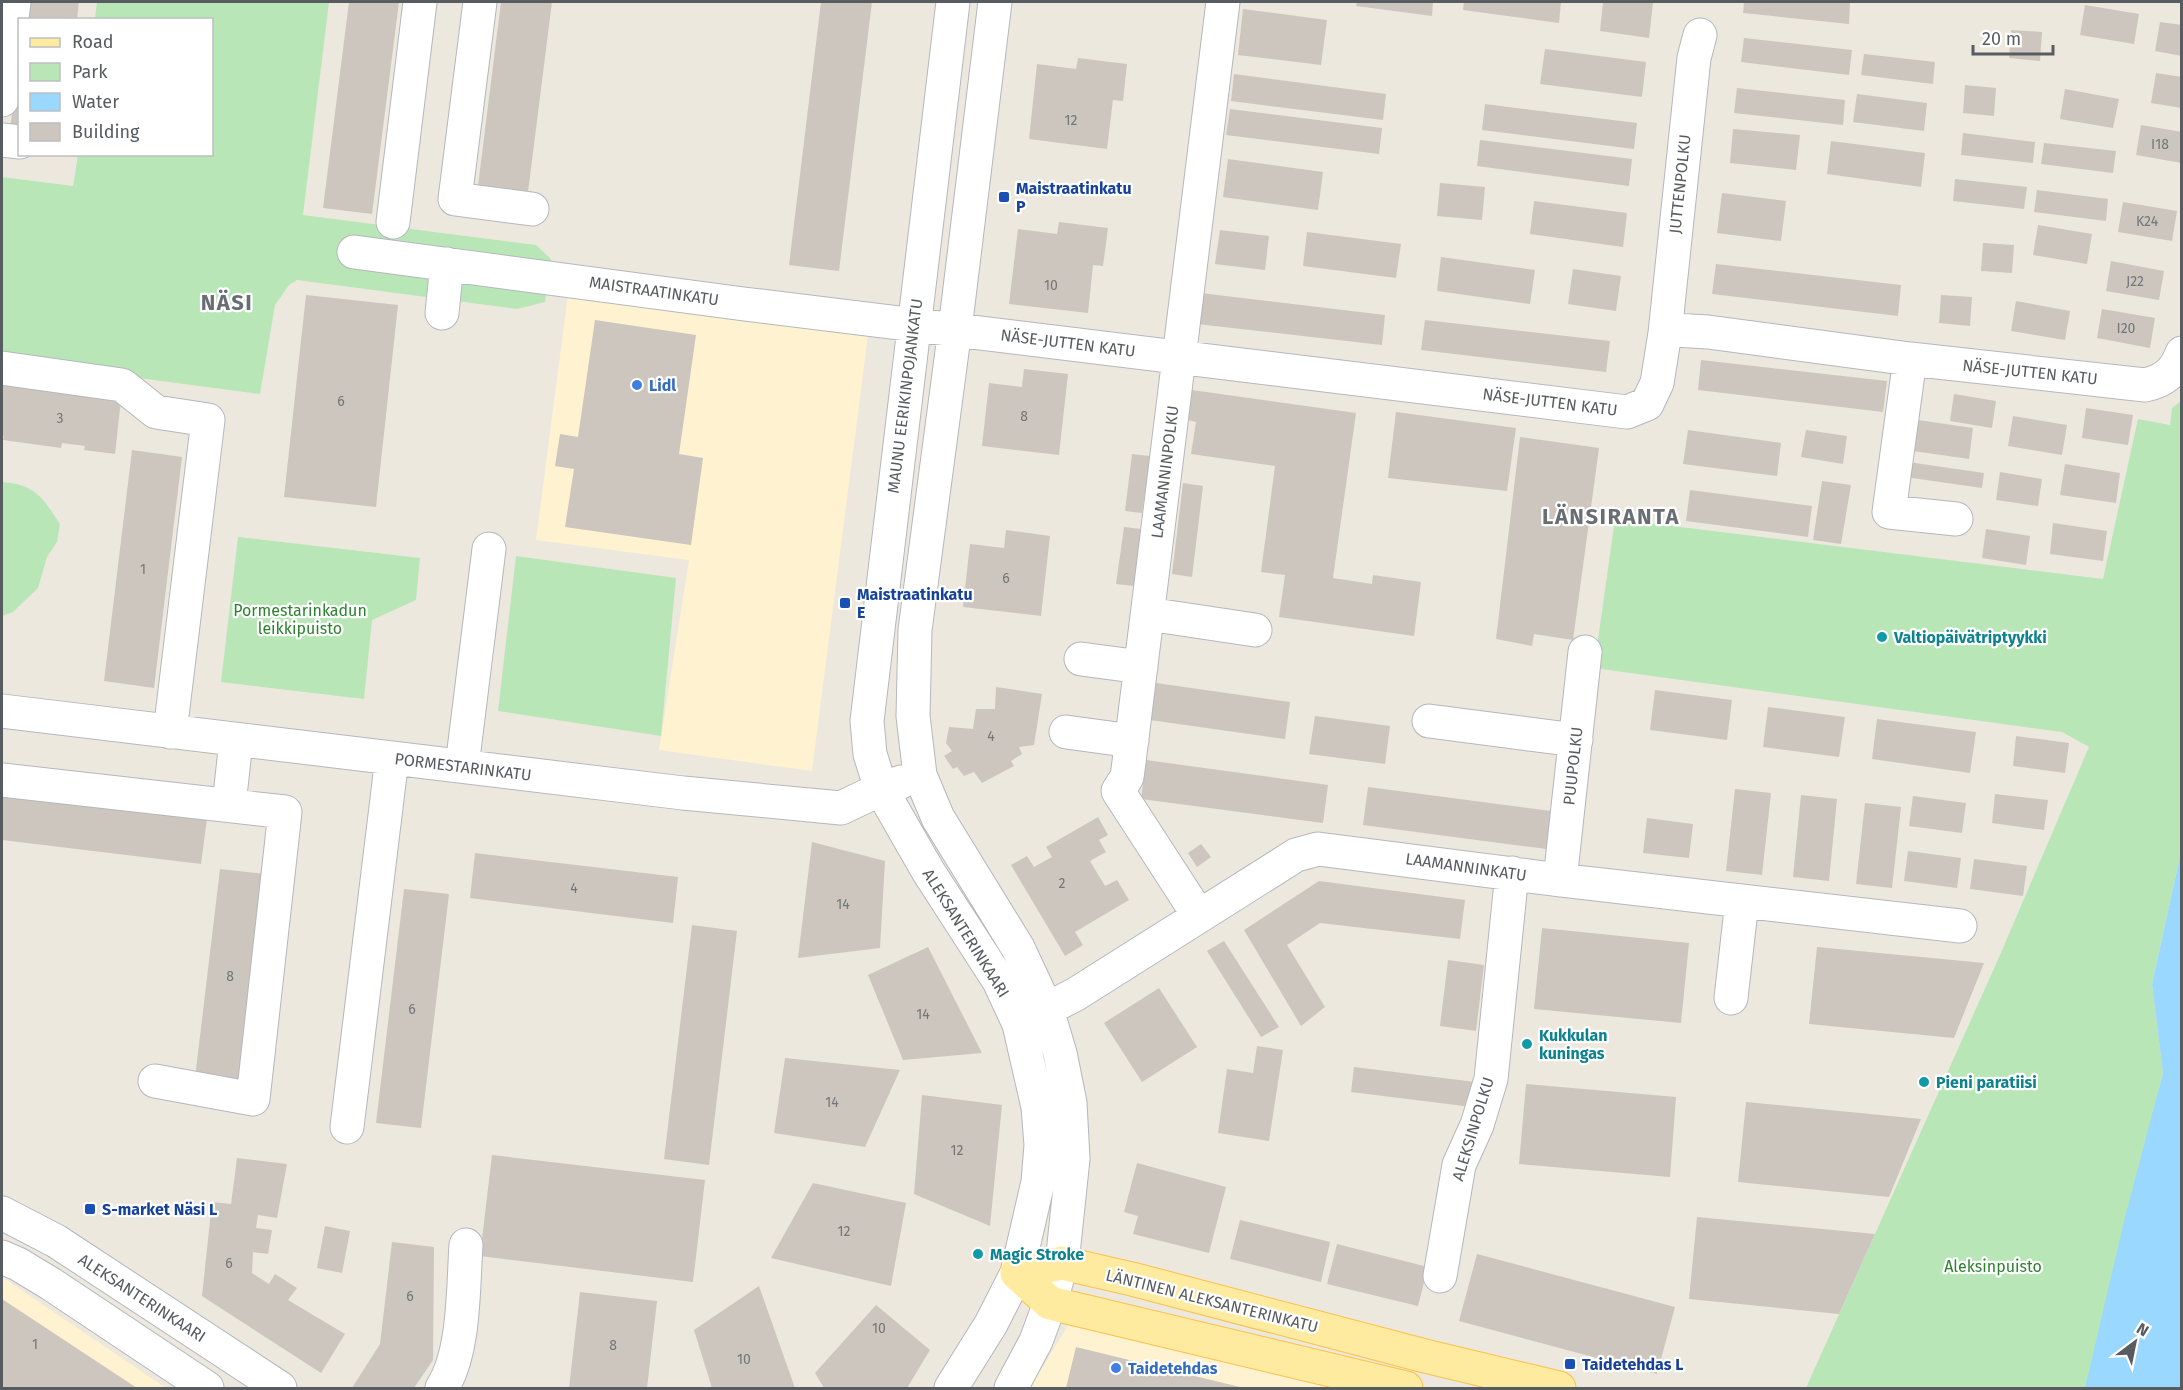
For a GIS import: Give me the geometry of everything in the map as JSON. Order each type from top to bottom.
[{"type":"main road","name":"LÄNTINEN ALEKSANTERINKATU","points":[[1017,1273],[1062,1263],[1560,1389]]},
{"type":"main road","points":[[1017,1273],[1050,1303],[1406,1389]]},
{"type":"street","points":[[2,100],[14,2]]},
{"type":"street","points":[[393,222],[420,2]]},
{"type":"street","points":[[480,2],[456,200],[532,209]]},
{"type":"street","name":"MAUNU EERIKINPOJANKATU","points":[[880,789],[870,754],[867,713],[953,2]]},
{"type":"street","points":[[920,776],[913,717],[915,630],[995,2]]},
{"type":"street","name":"LAAMANNINPOLKU","points":[[1199,916],[1118,791],[1127,777],[1132,741],[1223,2]]},
{"type":"street","name":"JUTTENPOLKU","points":[[1665,333],[1694,58],[1700,35]]},
{"type":"street","points":[[2,140],[18,142]]},
{"type":"street","name":"MAISTRAATINKATU","points":[[354,252],[744,304],[955,329]]},
{"type":"street","points":[[442,313],[447,264]]},
{"type":"street","name":"NÄSE-JUTTEN KATU","points":[[955,329],[1627,412],[1647,404],[1657,383],[1665,333],[1674,330],[1708,332],[1910,359],[2145,385],[2158,382],[2169,375],[2177,366],[2181,353]]},
{"type":"street","points":[[1910,359],[1889,512],[1956,519]]},
{"type":"street","points":[[2,368],[122,385],[156,412],[207,420],[170,732]]},
{"type":"street","points":[[462,766],[489,549]]},
{"type":"street","points":[[1148,614],[1255,630]]},
{"type":"street","name":"PUUPOLKU","points":[[1560,880],[1584,652]]},
{"type":"street","points":[[1082,659],[1141,667]]},
{"type":"street","name":"PORMESTARINKATU","points":[[2,711],[236,741],[683,793],[841,808],[880,789],[920,776]]},
{"type":"street","points":[[1429,722],[1576,740]]},
{"type":"street","points":[[1066,732],[1132,741]]},
{"type":"street","points":[[229,806],[236,741]]},
{"type":"street","points":[[347,1127],[392,758]]},
{"type":"street","name":"ALEKSANTERINKAARI","points":[[920,776],[938,818],[1018,948],[1033,1017],[1041,1145],[1036,1193],[1017,1273],[991,1324],[951,1389]]},
{"type":"street","points":[[2,780],[285,812],[253,1099],[155,1081]]},
{"type":"street","name":"ALEKSANTERINKAARI","points":[[880,789],[928,871],[999,981],[1033,1017],[1060,1053],[1070,1103],[1073,1159],[1062,1263],[1036,1341],[1011,1389]]},
{"type":"street","name":"LAAMANNINKATU","points":[[1033,1017],[1296,855],[1318,849],[1560,880],[1960,926]]},
{"type":"street","name":"ALEKSINPOLKU","points":[[1440,1276],[1459,1165],[1477,1125],[1491,1079],[1512,873]]},
{"type":"street","points":[[1731,998],[1742,901]]},
{"type":"street","name":"ALEKSANTERINKAARI","points":[[2,1213],[56,1241],[280,1389]]},
{"type":"street","points":[[442,1389],[458,1347],[466,1245]]},
{"type":"street","points":[[2,1257],[51,1284],[207,1389]]},
{"type":"shaded area","points":[[572,264],[872,304],[812,771],[659,750],[689,560],[536,540]]},
{"type":"shaded area","points":[[2,1277],[166,1388],[2,1388]]},
{"type":"shaded area","points":[[1069,1324],[1341,1388],[1030,1388]]},
{"type":"green space","points":[[97,2],[329,2],[303,215],[536,245],[551,259],[545,302],[517,309],[297,280],[289,285],[275,305],[260,394],[2,360],[2,177],[73,186],[78,156],[213,156],[213,18],[95,18]]},
{"type":"green space","name":"Aleksinpuisto","points":[[2181,401],[2181,852],[2152,984],[2163,1072],[2086,1388],[1806,1388],[2000,955],[2089,747],[2062,732],[1594,668],[1615,519],[2103,579],[2138,419],[2170,425],[2172,408]]},
{"type":"green space","points":[[2,482],[23,486],[37,494],[60,524],[57,542],[47,557],[38,588],[13,612],[2,616]]},
{"type":"green space","name":"Pormestarinkadun leikkipuisto","points":[[238,537],[420,558],[416,600],[372,620],[364,699],[221,682]]},
{"type":"green space","points":[[516,556],[676,578],[661,736],[498,711]]},
{"type":"water","points":[[2181,852],[2181,1388],[2085,1388],[2125,1217],[2163,1073],[2152,984]]},
{"type":"building","points":[[26,2],[79,2],[77,18],[24,18]]},
{"type":"building","points":[[349,2],[399,2],[372,214],[323,208]]},
{"type":"building","points":[[501,2],[552,2],[528,192],[478,186]]},
{"type":"building","points":[[821,2],[872,2],[839,271],[789,265]]},
{"type":"building","points":[[1357,2],[1433,2],[1432,16],[1356,6]]},
{"type":"building","points":[[1464,2],[1561,2],[1559,23],[1463,10]]},
{"type":"building","points":[[1603,2],[1653,3],[1649,38],[1600,31]]},
{"type":"building","points":[[1744,2],[1850,2],[1849,24],[1743,13]]},
{"type":"building","points":[[2085,5],[2139,14],[2134,44],[2080,35]]},
{"type":"building","points":[[1243,9],[1327,20],[1321,65],[1238,55]]},
{"type":"building","points":[[2160,22],[2182,25],[2182,56],[2155,51]]},
{"type":"building","points":[[2011,30],[2042,32],[2040,61],[2009,58]]},
{"type":"building","points":[[1744,38],[1852,50],[1849,75],[1741,62]]},
{"type":"building","points":[[1545,49],[1646,62],[1642,97],[1540,84]]},
{"type":"building","points":[[1864,54],[1935,62],[1933,84],[1861,75]]},
{"type":"building","points":[[1078,58],[1127,64],[1123,101],[1113,100],[1107,149],[1029,139],[1037,64],[1076,69]]},
{"type":"building","points":[[18,68],[18,130],[10,129]]},
{"type":"building","points":[[2156,73],[2182,77],[2182,108],[2151,103]]},
{"type":"building","points":[[1234,74],[1386,94],[1383,120],[1231,101]]},
{"type":"building","points":[[1965,85],[1996,88],[1994,116],[1963,113]]},
{"type":"building","points":[[1737,88],[1845,100],[1843,125],[1734,113]]},
{"type":"building","points":[[2065,89],[2119,99],[2113,128],[2060,119]]},
{"type":"building","points":[[1857,94],[1927,103],[1924,131],[1853,122]]},
{"type":"building","points":[[1485,104],[1637,123],[1634,149],[1482,130]]},
{"type":"building","points":[[1230,109],[1382,128],[1379,154],[1226,135]]},
{"type":"building","points":[[2141,125],[2182,132],[2182,163],[2136,155]]},
{"type":"building","points":[[1733,129],[1800,135],[1796,170],[1730,163]]},
{"type":"building","points":[[1963,133],[2035,142],[2033,163],[1961,155]]},
{"type":"building","points":[[1480,140],[1632,159],[1629,186],[1477,166]]},
{"type":"building","points":[[1831,141],[1925,153],[1921,187],[1827,174]]},
{"type":"building","points":[[2044,143],[2116,151],[2113,173],[2041,164]]},
{"type":"building","points":[[1228,159],[1323,172],[1318,210],[1223,197]]},
{"type":"building","points":[[1955,179],[2027,187],[2024,209],[1953,201]]},
{"type":"building","points":[[1440,183],[1485,187],[1482,220],[1437,216]]},
{"type":"building","points":[[2037,190],[2108,199],[2106,221],[2034,212]]},
{"type":"building","points":[[1722,193],[1786,201],[1781,241],[1717,233]]},
{"type":"building","points":[[1534,201],[1627,213],[1623,247],[1530,234]]},
{"type":"building","points":[[2123,202],[2177,211],[2172,241],[2118,232]]},
{"type":"building","points":[[1059,222],[1108,228],[1103,266],[1093,265],[1088,313],[1009,304],[1018,229],[1057,234]]},
{"type":"building","points":[[2038,225],[2092,234],[2087,264],[2033,255]]},
{"type":"building","points":[[1220,230],[1269,236],[1265,270],[1215,264]]},
{"type":"building","points":[[1307,232],[1401,244],[1396,278],[1303,266]]},
{"type":"building","points":[[1983,243],[2014,245],[2012,273],[1981,271]]},
{"type":"building","points":[[1441,257],[1535,270],[1530,304],[1437,291]]},
{"type":"building","points":[[2111,261],[2164,271],[2159,300],[2106,291]]},
{"type":"building","points":[[1716,264],[1901,285],[1898,316],[1712,294]]},
{"type":"building","points":[[1573,269],[1621,276],[1616,311],[1568,304]]},
{"type":"building","points":[[1200,293],[1385,315],[1382,345],[1197,324]]},
{"type":"building","points":[[306,295],[398,305],[376,507],[284,497]]},
{"type":"building","points":[[1941,295],[1972,297],[1970,326],[1939,323]]},
{"type":"building","points":[[2016,301],[2070,311],[2065,340],[2011,331]]},
{"type":"building","points":[[2102,309],[2155,318],[2150,348],[2097,338]]},
{"type":"building","name":"Lidl","points":[[595,320],[696,335],[679,454],[703,458],[691,545],[565,527],[574,469],[555,466],[560,434],[578,437]]},
{"type":"building","points":[[1425,320],[1610,341],[1606,372],[1421,350]]},
{"type":"building","points":[[1701,360],[1887,381],[1883,412],[1698,390]]},
{"type":"building","points":[[1024,369],[1068,374],[1059,455],[982,446],[989,383],[1022,387]]},
{"type":"building","points":[[2,385],[121,400],[115,454],[84,450],[85,446],[62,443],[61,448],[3,440]]},
{"type":"building","points":[[1192,390],[1356,413],[1333,578],[1372,584],[1373,575],[1421,582],[1414,636],[1279,617],[1285,575],[1261,572],[1275,466],[1191,454],[1196,422],[1188,420]]},
{"type":"building","points":[[1954,394],[1996,401],[1992,428],[1950,421]]},
{"type":"building","points":[[2086,408],[2133,415],[2128,445],[2082,438]]},
{"type":"building","points":[[1396,412],[1516,428],[1507,491],[1388,478]]},
{"type":"building","points":[[2013,416],[2067,425],[2062,455],[2008,446]]},
{"type":"building","points":[[1918,420],[1973,428],[1969,459],[1913,451]]},
{"type":"building","points":[[1688,430],[1781,443],[1777,476],[1683,464]]},
{"type":"building","points":[[1806,430],[1847,436],[1843,464],[1801,457]]},
{"type":"building","points":[[1520,437],[1599,448],[1573,640],[1534,634],[1532,646],[1496,639]]},
{"type":"building","points":[[132,450],[182,457],[154,688],[104,681]]},
{"type":"building","points":[[1132,454],[1150,456],[1142,513],[1125,511]]},
{"type":"building","points":[[1908,462],[1984,473],[1982,488],[1905,477]]},
{"type":"building","points":[[2065,464],[2120,473],[2116,503],[2060,495]]},
{"type":"building","points":[[2000,472],[2042,479],[2038,506],[1996,500]]},
{"type":"building","points":[[1822,481],[1851,485],[1841,544],[1813,540]]},
{"type":"building","points":[[1183,483],[1203,486],[1192,577],[1172,574]]},
{"type":"building","points":[[1690,490],[1812,506],[1808,537],[1686,521]]},
{"type":"building","points":[[2053,523],[2107,531],[2103,561],[2050,554]]},
{"type":"building","points":[[1124,527],[1141,529],[1134,586],[1116,584]]},
{"type":"building","points":[[1986,529],[2030,536],[2026,565],[1982,558]]},
{"type":"building","points":[[1006,530],[1050,536],[1041,616],[963,607],[970,544],[1004,548]]},
{"type":"building","points":[[1156,683],[1290,702],[1285,739],[1150,720]]},
{"type":"building","points":[[996,687],[1042,694],[1034,745],[1019,747],[1022,754],[1011,761],[1014,766],[982,783],[974,772],[964,776],[957,767],[953,769],[944,756],[952,751],[946,743],[949,727],[973,729],[976,709],[995,709]]},
{"type":"building","points":[[1655,690],[1732,700],[1727,740],[1650,730]]},
{"type":"building","points":[[1768,707],[1845,717],[1839,757],[1763,747]]},
{"type":"building","points":[[1315,716],[1390,726],[1385,764],[1309,754]]},
{"type":"building","points":[[1877,719],[1976,732],[1970,773],[1872,759]]},
{"type":"building","points":[[2016,736],[2069,743],[2065,773],[2013,766]]},
{"type":"building","points":[[1146,760],[1328,785],[1323,823],[1141,799]]},
{"type":"building","points":[[1368,787],[1551,811],[1546,849],[1363,825]]},
{"type":"building","points":[[1735,789],[1771,793],[1762,875],[1726,871]]},
{"type":"building","points":[[2,794],[207,819],[201,864],[2,840]]},
{"type":"building","points":[[1995,794],[2048,800],[2044,830],[1992,823]]},
{"type":"building","points":[[1801,795],[1837,799],[1829,881],[1793,877]]},
{"type":"building","points":[[1913,796],[1966,803],[1962,833],[1909,826]]},
{"type":"building","points":[[1865,803],[1901,807],[1892,888],[1856,884]]},
{"type":"building","points":[[1098,817],[1108,835],[1099,840],[1106,852],[1090,861],[1105,886],[1117,880],[1129,900],[1075,932],[1083,945],[1065,956],[1011,865],[1027,856],[1034,867],[1052,857],[1046,847]]},
{"type":"building","points":[[1647,818],[1693,824],[1689,858],[1643,853]]},
{"type":"building","points":[[812,842],[885,861],[880,948],[798,958]]},
{"type":"building","points":[[1201,844],[1211,857],[1197,867],[1188,853]]},
{"type":"building","points":[[1908,851],[1961,858],[1957,888],[1904,881]]},
{"type":"building","points":[[475,853],[678,877],[673,923],[470,898]]},
{"type":"building","points":[[1974,859],[2027,866],[2023,896],[1970,889]]},
{"type":"building","points":[[220,869],[266,874],[240,1084],[195,1078]]},
{"type":"building","points":[[1319,881],[1465,900],[1460,939],[1320,923],[1287,945],[1325,1007],[1301,1026],[1244,930]]},
{"type":"building","points":[[404,889],[449,894],[421,1128],[376,1123]]},
{"type":"building","points":[[692,925],[737,931],[709,1165],[664,1159]]},
{"type":"building","points":[[1542,928],[1689,943],[1681,1023],[1534,1009]]},
{"type":"building","points":[[1224,941],[1279,1027],[1261,1037],[1207,951]]},
{"type":"building","points":[[928,947],[982,1053],[903,1060],[868,975]]},
{"type":"building","points":[[1817,947],[1984,963],[1954,1038],[1809,1024]]},
{"type":"building","points":[[1448,960],[1484,965],[1476,1031],[1440,1026]]},
{"type":"building","points":[[1159,988],[1197,1047],[1142,1082],[1104,1023]]},
{"type":"building","points":[[1257,1046],[1283,1050],[1269,1141],[1218,1133],[1227,1069],[1253,1073]]},
{"type":"building","points":[[785,1058],[900,1070],[865,1147],[774,1133]]},
{"type":"building","points":[[1354,1067],[1475,1082],[1472,1107],[1351,1092]]},
{"type":"building","points":[[1526,1084],[1676,1097],[1670,1177],[1519,1164]]},
{"type":"building","points":[[922,1095],[1002,1105],[990,1226],[914,1194]]},
{"type":"building","points":[[1746,1102],[1921,1119],[1889,1197],[1738,1182]]},
{"type":"building","points":[[492,1155],[705,1180],[693,1282],[480,1256]]},
{"type":"building","points":[[237,1158],[287,1164],[277,1218],[258,1215],[256,1228],[272,1230],[268,1254],[253,1252],[252,1273],[269,1284],[275,1274],[297,1288],[288,1300],[345,1334],[321,1373],[202,1296],[212,1202],[231,1204]]},
{"type":"building","points":[[1137,1163],[1226,1187],[1209,1253],[1133,1234],[1138,1216],[1124,1212]]},
{"type":"building","points":[[813,1183],[906,1203],[891,1286],[771,1258]]},
{"type":"building","points":[[1697,1217],[1875,1234],[1839,1314],[1689,1299]]},
{"type":"building","points":[[1240,1220],[1330,1242],[1321,1282],[1230,1259]]},
{"type":"building","points":[[325,1226],[350,1231],[342,1273],[317,1268]]},
{"type":"building","points":[[392,1242],[434,1247],[433,1360],[414,1388],[352,1388],[380,1344]]},
{"type":"building","points":[[1337,1244],[1428,1267],[1418,1306],[1327,1284]]},
{"type":"building","points":[[1477,1254],[1675,1307],[1657,1374],[1459,1321]]},
{"type":"building","points":[[759,1286],[795,1388],[712,1388],[694,1330]]},
{"type":"building","points":[[580,1292],[657,1301],[647,1388],[569,1388]]},
{"type":"building","points":[[2,1299],[137,1388],[2,1388]]},
{"type":"building","points":[[876,1305],[930,1350],[907,1388],[824,1388],[815,1373]]},
{"type":"building","name":"Taidetehdas","points":[[1076,1347],[1244,1388],[1066,1388]]},
{"type":"place","name":"Maistraatinkatu P","points":[[1004,197]]},
{"type":"place","name":"Lidl","points":[[637,385]]},
{"type":"place","name":"Maistraatinkatu E","points":[[845,603]]},
{"type":"place","name":"Valtiopäivätriptyykki","points":[[1882,637]]},
{"type":"place","name":"Kukkulan kuningas","points":[[1527,1044]]},
{"type":"place","name":"Pieni paratiisi","points":[[1924,1082]]},
{"type":"place","name":"S-market Näsi L","points":[[90,1209]]},
{"type":"place","name":"Magic Stroke","points":[[978,1254]]},
{"type":"place","name":"Taidetehdas L","points":[[1570,1364]]},
{"type":"place","name":"Taidetehdas","points":[[1116,1368]]},
{"type":"district","name":"NÄSI","points":[[227,302]]},
{"type":"district","name":"LÄNSIRANTA","points":[[1611,516]]}]
